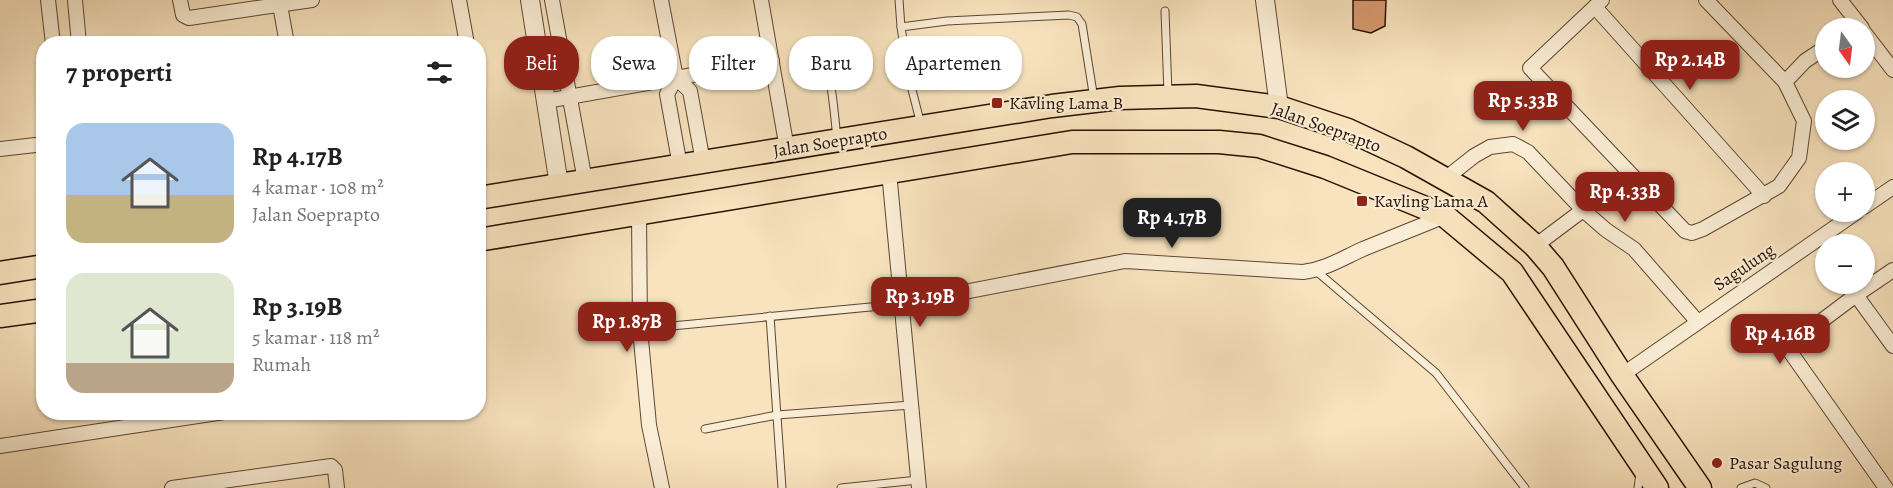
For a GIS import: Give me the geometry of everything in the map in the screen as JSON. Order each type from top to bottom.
[{"type":"highway","name":"Jalan Soeprapto","points":[[486,197],[1052,106],[1120,98],[1196,96],[1278,106],[1348,130],[1406,157],[1486,202],[1535,246],[1553,267],[1622,375],[1700,488]]},
{"type":"highway","points":[[486,239],[1072,142],[1219,142],[1259,146],[1324,167],[1445,216],[1512,272],[1657,488]]},
{"type":"highway","points":[[0,273],[36,267]]},
{"type":"highway","points":[[0,316],[36,311]]},
{"type":"street","points":[[48,0],[52,36]]},
{"type":"street","points":[[75,0],[78,36]]},
{"type":"street","points":[[180,0],[182,13],[186,18],[312,0]]},
{"type":"street","points":[[459,0],[466,36]]},
{"type":"street","points":[[530,0],[559,185]]},
{"type":"street","points":[[552,0],[585,181]]},
{"type":"street","points":[[661,0],[668,36]]},
{"type":"street","points":[[761,0],[767,36]]},
{"type":"street","points":[[1265,0],[1278,106]]},
{"type":"street","points":[[1706,0],[1785,82],[1803,121],[1799,158],[1779,186],[1764,196],[1703,229],[1692,233],[1685,231],[1530,68],[1598,3],[1764,196]]},
{"type":"street","points":[[1840,0],[1852,18]]},
{"type":"street","points":[[280,5],[286,36]]},
{"type":"street","points":[[1875,48],[1893,70]]},
{"type":"street","points":[[1785,82],[1815,55]]},
{"type":"street","points":[[677,79],[690,90],[703,162]]},
{"type":"street","points":[[546,101],[609,90]]},
{"type":"street","points":[[669,90],[667,94],[680,166]]},
{"type":"street","points":[[776,90],[787,149]]},
{"type":"street","points":[[1445,179],[1474,156],[1490,147],[1513,144],[1528,152],[1583,210],[1606,230],[1634,249],[1697,321]]},
{"type":"street","points":[[0,149],[36,145]]},
{"type":"street","points":[[889,172],[919,484]]},
{"type":"street","points":[[1875,199],[1893,187]]},
{"type":"street","points":[[1535,246],[1583,210]]},
{"type":"street","points":[[639,214],[640,329],[649,425],[662,488]]},
{"type":"street","points":[[902,304],[1125,261],[1303,272],[1328,267],[1361,250],[1445,216]]},
{"type":"street","name":"Sagulung","points":[[1622,375],[1842,222]]},
{"type":"street","points":[[1875,282],[1893,270]]},
{"type":"street","points":[[1886,488],[1791,353],[1795,341],[1856,294],[1893,346]]},
{"type":"street","points":[[0,446],[171,420]]},
{"type":"street","points":[[172,488],[266,481],[332,466],[337,488]]},
{"type":"lane","points":[[899,0],[909,78],[922,127]]},
{"type":"lane","points":[[1166,11],[1168,96]]},
{"type":"lane","points":[[901,27],[947,21],[1069,15],[1077,17],[1082,24],[1095,101]]},
{"type":"lane","points":[[831,90],[837,141]]},
{"type":"lane","points":[[1315,270],[1436,373],[1525,488]]},
{"type":"lane","points":[[640,329],[902,304]]},
{"type":"lane","points":[[770,316],[782,488]]},
{"type":"lane","points":[[705,429],[777,416],[911,405]]},
{"type":"lane","points":[[1638,488],[1641,464]]},
{"type":"lane","points":[[1741,488],[1755,483],[1766,488]]},
{"type":"lane","points":[[841,488],[919,484]]},
{"type":"building","points":[[1353,0],[1386,0],[1385,26],[1371,33],[1353,29]]},
{"type":"place","name":"Kavling Lama B","points":[[997,103]]},
{"type":"place","name":"Kavling Lama A","points":[[1362,201]]},
{"type":"place","name":"Pasar Sagulung","points":[[1717,463]]}]
